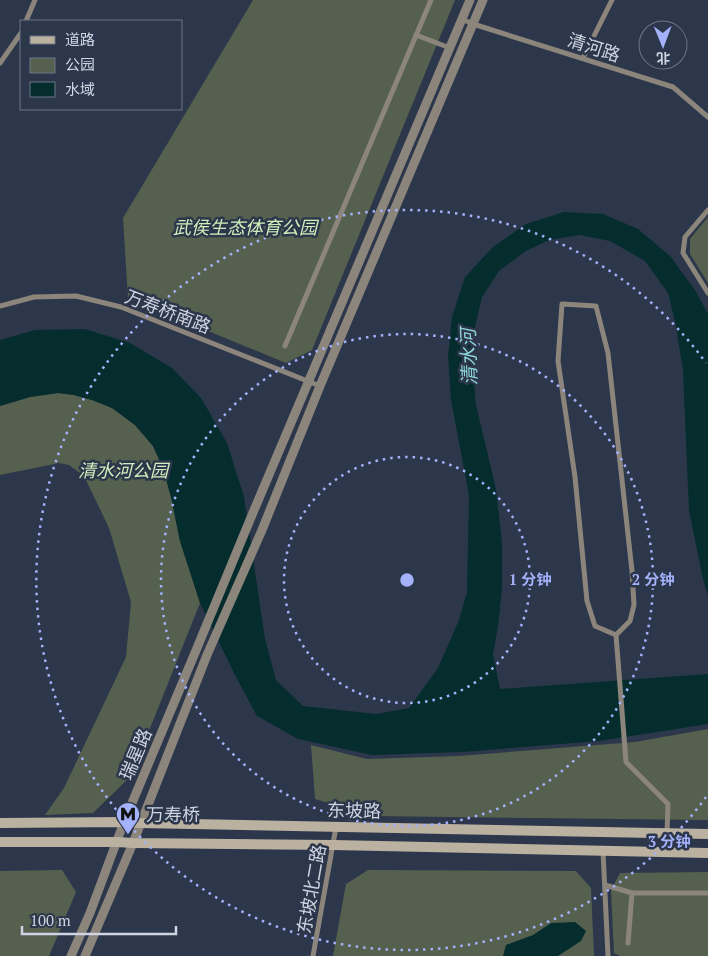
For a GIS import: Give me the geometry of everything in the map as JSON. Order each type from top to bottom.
[{"type":"main road","name":"东坡路","points":[[0,823],[124,822],[708,834]]},
{"type":"main road","name":"东坡路","points":[[0,842],[333,845],[708,853]]},
{"type":"street","points":[[26,20],[35,0]]},
{"type":"street","points":[[285,346],[431,0]]},
{"type":"street","name":"瑞星路","points":[[71,956],[90,913],[124,822],[252,515],[470,0]]},
{"type":"street","name":"瑞星路","points":[[85,956],[133,843],[208,655],[483,0]]},
{"type":"street","points":[[583,58],[612,0]]},
{"type":"street","name":"清河路","points":[[462,19],[673,87],[708,117]]},
{"type":"street","points":[[0,62],[20,34]]},
{"type":"street","points":[[416,35],[450,48]]},
{"type":"street","points":[[708,210],[685,238],[683,253],[708,293]]},
{"type":"street","name":"万寿桥南路","points":[[0,306],[34,297],[76,296],[122,307],[320,386]]},
{"type":"street","points":[[616,635],[595,626],[587,601],[575,477],[558,361],[562,304],[596,306],[608,354],[632,571],[634,605],[630,620],[616,635],[626,762],[668,804],[667,833]]},
{"type":"street","name":"东坡北二路","points":[[313,956],[336,826]]},
{"type":"street","points":[[603,851],[608,956]]},
{"type":"street","points":[[605,884],[632,893],[708,893]]},
{"type":"street","points":[[628,943],[632,893]]},
{"type":"green space","name":"武侯生态体育公园","points":[[253,0],[455,0],[312,350],[286,363],[128,298],[123,218]]},
{"type":"green space","points":[[708,217],[708,283],[690,254],[690,239]]},
{"type":"green space","name":"清水河公园","points":[[58,393],[92,400],[112,408],[135,425],[153,446],[163,468],[180,541],[200,603],[131,776],[93,813],[45,815],[64,788],[126,657],[131,602],[109,528],[84,476],[69,465],[59,463],[0,475],[0,406],[30,397]]},
{"type":"green space","points":[[708,729],[708,820],[370,816],[315,799],[311,745],[367,759],[459,756],[635,742]]},
{"type":"green space","points":[[62,870],[76,892],[49,956],[0,956],[0,871]]},
{"type":"green space","points":[[368,870],[576,871],[591,888],[594,956],[333,956],[346,884]]},
{"type":"green space","points":[[708,872],[708,956],[620,956],[614,953],[611,890],[620,873]]},
{"type":"water","name":"清水河","points":[[564,212],[603,214],[638,229],[670,256],[695,290],[708,314],[708,596],[689,511],[683,371],[676,326],[668,293],[645,261],[610,241],[580,235],[549,240],[526,251],[499,271],[482,297],[475,327],[472,360],[476,405],[496,489],[502,543],[502,588],[493,654],[500,689],[708,674],[708,724],[599,741],[463,752],[372,755],[298,739],[257,716],[235,675],[200,603],[180,541],[163,468],[153,446],[135,425],[112,408],[74,395],[58,393],[30,397],[0,406],[0,340],[35,330],[85,329],[130,343],[172,368],[201,398],[227,443],[244,497],[265,639],[276,680],[303,706],[376,714],[409,708],[438,668],[459,620],[467,592],[469,495],[451,400],[448,356],[452,317],[465,277],[493,247],[526,224]]},
{"type":"water","points":[[575,922],[586,931],[581,941],[558,956],[503,956],[506,945],[533,935],[551,923]]},
{"type":"place","name":"万寿桥","points":[[128,835]]}]
